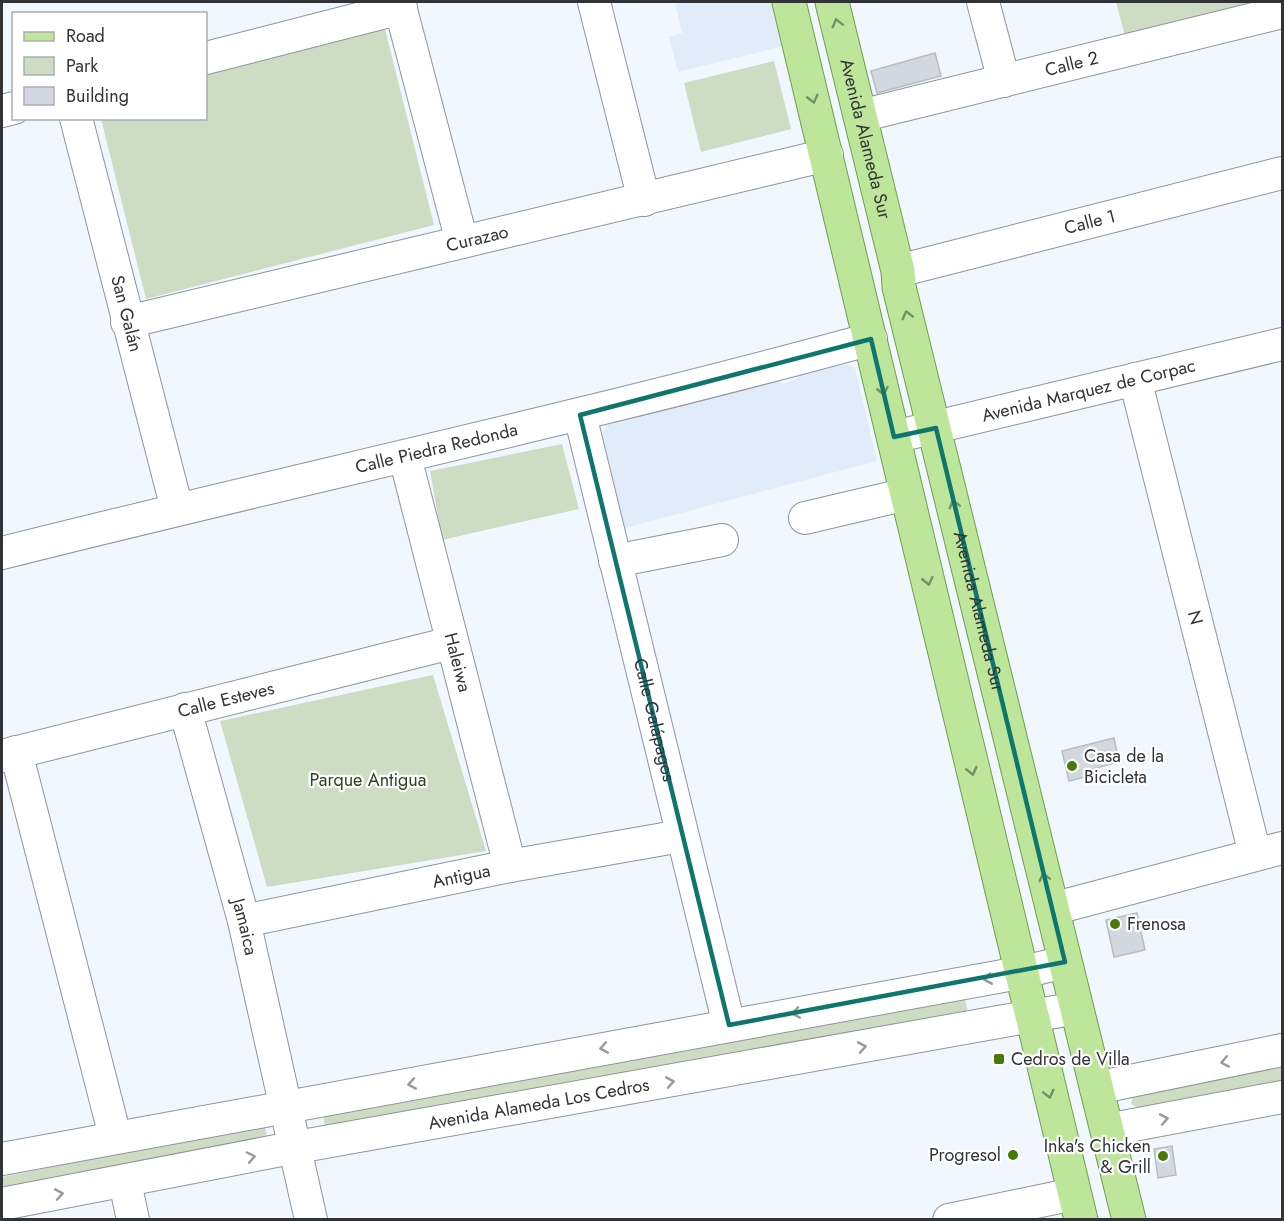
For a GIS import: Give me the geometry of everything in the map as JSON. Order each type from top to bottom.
[{"type":"main road","points":[[789,2],[908,494],[1019,973],[1077,1207]]},
{"type":"main road","name":"Avenida Alameda Sur","points":[[832,2],[898,271],[899,287],[936,428],[1129,1220]]},
{"type":"street","points":[[594,2],[644,200]]},
{"type":"street","points":[[983,2],[1004,81]]},
{"type":"street","points":[[207,58],[400,5],[462,242]]},
{"type":"street","name":"Calle 2","points":[[860,116],[1282,12]]},
{"type":"street","name":"San Galán","points":[[76,120],[177,509]]},
{"type":"street","name":"Curazao","points":[[127,322],[827,155]]},
{"type":"street","name":"Calle 1","points":[[898,271],[1282,173]]},
{"type":"street","name":"Calle Piedra Redonda","points":[[2,553],[177,509],[580,415],[871,339]]},
{"type":"street","name":"Avenida Marquez de Corpac","points":[[894,437],[1282,344]]},
{"type":"street","name":"N","points":[[1135,379],[1269,851]]},
{"type":"street","name":"Calle Galápagos","points":[[580,415],[729,1025]]},
{"type":"street","name":"Haleiwa","points":[[405,457],[510,866]]},
{"type":"street","points":[[805,518],[908,494]]},
{"type":"street","points":[[615,561],[722,540]]},
{"type":"street","name":"Calle Esteves","points":[[9,754],[451,643]]},
{"type":"street","name":"Jamaica","points":[[185,709],[244,921],[297,1147],[311,1220]]},
{"type":"street","points":[[9,754],[115,1136]]},
{"type":"street","name":"Antigua","points":[[244,921],[510,866],[681,836]]},
{"type":"street","points":[[1052,909],[1269,851]]},
{"type":"street","points":[[2,1159],[115,1136],[288,1107],[1019,973],[1065,962]]},
{"type":"street","name":"Avenida Alameda Los Cedros","points":[[2,1204],[297,1147],[1077,1008]]},
{"type":"street","points":[[1096,1088],[1282,1050]]},
{"type":"street","points":[[1107,1130],[1282,1097]]},
{"type":"street","points":[[125,1182],[133,1220]]},
{"type":"street","points":[[949,1220],[1077,1207]]},
{"type":"highlighted area","points":[[871,339],[894,437],[936,428],[1065,962],[729,1025],[580,415]]},
{"type":"shaded area","points":[[683,2],[774,2],[785,46],[678,72],[669,37],[682,33],[675,4]]},
{"type":"shaded area","points":[[847,364],[855,368],[877,461],[625,528],[602,434],[608,423],[779,381],[782,384],[795,380],[798,376]]},
{"type":"green space","points":[[1116,2],[1273,2],[1126,40]]},
{"type":"green space","points":[[385,29],[434,225],[146,299],[101,120],[207,120],[207,74]]},
{"type":"green space","points":[[774,61],[791,129],[701,152],[684,83]]},
{"type":"green space","points":[[562,444],[579,509],[442,540],[430,471]]},
{"type":"green space","name":"Parque Antigua","points":[[433,675],[486,851],[267,887],[220,721]]},
{"type":"green space","points":[[965,999],[969,1019],[327,1136],[323,1116]]},
{"type":"green space","points":[[1282,1061],[1282,1085],[1143,1110],[1131,1104],[1133,1096]]},
{"type":"green space","points":[[265,1124],[268,1143],[2,1197],[2,1177]]},
{"type":"building","points":[[935,53],[941,76],[877,93],[871,71]]},
{"type":"building","points":[[1114,738],[1119,762],[1088,770],[1089,776],[1069,781],[1062,751]]},
{"type":"building","points":[[1137,913],[1145,950],[1114,957],[1106,920]]},
{"type":"building","points":[[1172,1146],[1176,1175],[1158,1178],[1154,1149]]},
{"type":"place","name":"Casa de la Bicicleta","points":[[1072,766]]},
{"type":"place","name":"Frenosa","points":[[1115,924]]},
{"type":"place","name":"Cedros de Villa","points":[[999,1059]]},
{"type":"place","name":"Progresol","points":[[1013,1155]]},
{"type":"place","name":"Inka's Chicken & Grill","points":[[1163,1156]]}]
